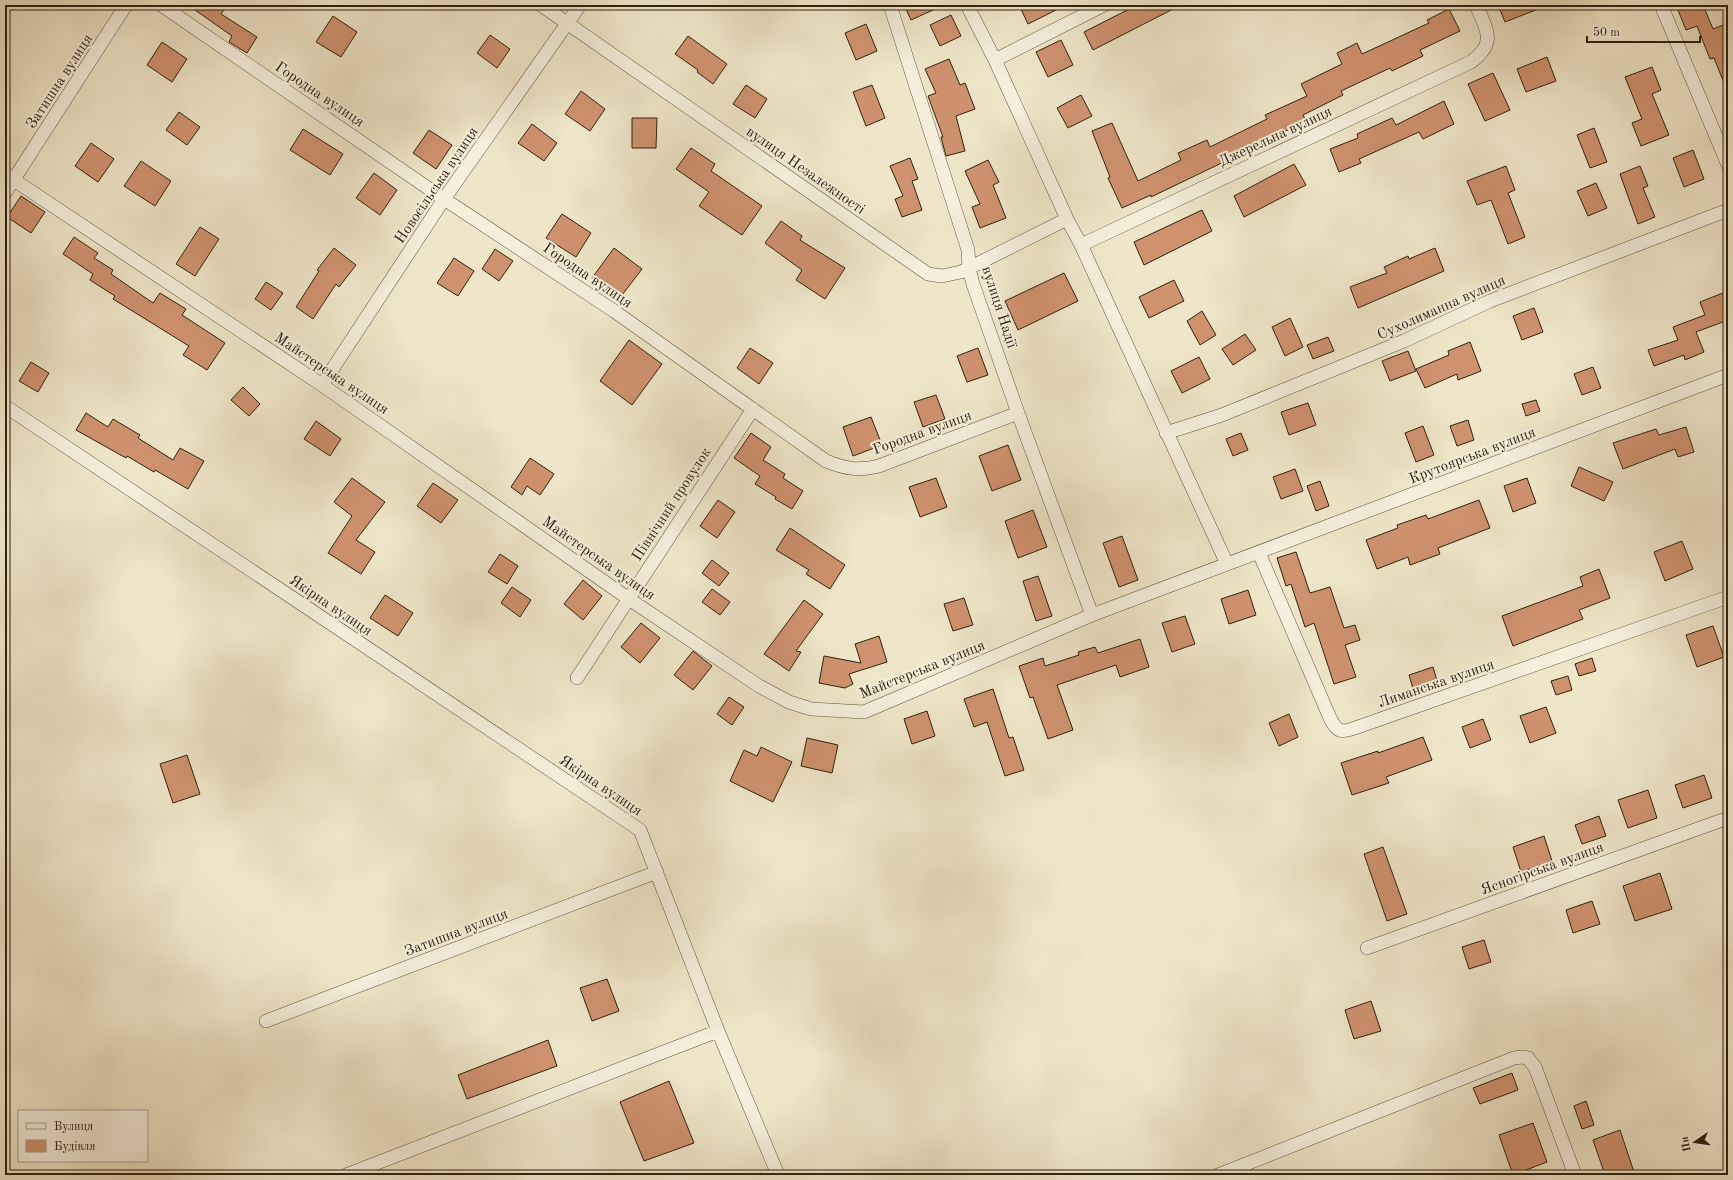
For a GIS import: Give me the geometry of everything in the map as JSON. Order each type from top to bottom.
[{"type":"street","name":"Затишна вулиця","points":[[5,193],[10,177],[126,5]]},
{"type":"street","name":"Городна вулиця","points":[[161,5],[444,198],[614,311],[826,461],[849,469],[863,470],[879,466],[1018,413]]},
{"type":"street","name":"вулиця Незалежності","points":[[541,5],[928,274],[942,276],[950,275],[970,268],[1067,219]]},
{"type":"street","name":"Новосільська вулиця","points":[[322,384],[444,198],[580,5]]},
{"type":"street","name":"вулиця Надії","points":[[890,5],[968,250],[973,284],[1018,413],[1092,615]]},
{"type":"street","points":[[967,5],[995,60],[1067,219],[1081,244],[1227,564]]},
{"type":"street","points":[[995,60],[1104,5]]},
{"type":"street","name":"Джерельна вулиця","points":[[1081,244],[1471,62],[1482,54],[1488,42],[1486,30],[1476,5]]},
{"type":"street","points":[[1661,5],[1728,166]]},
{"type":"street","name":"Майстерська вулиця","points":[[10,177],[322,384],[629,598],[759,686],[789,702],[811,709],[864,712],[1092,615],[1227,564]]},
{"type":"street","name":"Сухолиманна вулиця","points":[[1166,433],[1222,414],[1404,341],[1490,301],[1728,210]]},
{"type":"street","name":"Крутоярська вулиця","points":[[1227,564],[1728,376]]},
{"type":"street","name":"Якірна вулиця","points":[[5,406],[640,830],[657,872]]},
{"type":"street","name":"Північний провулок","points":[[578,678],[753,409]]},
{"type":"street","name":"Лиманська вулиця","points":[[1259,553],[1334,727],[1339,731],[1347,731],[1356,728],[1728,597]]},
{"type":"street","name":"Ясногірська вулиця","points":[[1367,948],[1728,818]]},
{"type":"street","name":"Затишна вулиця","points":[[266,1021],[657,872]]},
{"type":"street","points":[[657,872],[718,1031],[778,1175]]},
{"type":"street","points":[[346,1175],[718,1031]]},
{"type":"street","points":[[1218,1175],[1514,1058],[1521,1057],[1528,1058],[1535,1067],[1575,1175]]},
{"type":"building","points":[[188,5],[227,5],[221,14],[257,37],[247,53],[229,42],[232,36]]},
{"type":"building","points":[[904,5],[944,5],[911,20]]},
{"type":"building","points":[[1019,5],[1066,5],[1028,24]]},
{"type":"building","points":[[1137,5],[1181,5],[1093,50],[1084,32]]},
{"type":"building","points":[[1498,5],[1546,5],[1546,6],[1505,22]]},
{"type":"building","points":[[1676,5],[1703,5],[1713,29],[1723,25],[1728,36],[1728,93],[1714,58],[1710,59],[1697,26],[1686,30]]},
{"type":"building","points":[[1449,9],[1460,31],[1420,50],[1423,56],[1392,71],[1390,68],[1341,91],[1343,95],[1303,115],[1306,121],[1151,197],[1151,195],[1122,208],[1108,178],[1110,177],[1092,131],[1112,123],[1138,181],[1181,160],[1178,153],[1207,140],[1210,147],[1267,119],[1265,115],[1307,96],[1301,84],[1342,64],[1337,53],[1357,43],[1362,54],[1429,23],[1427,20]]},
{"type":"building","points":[[951,15],[961,36],[940,46],[930,25]]},
{"type":"building","points":[[333,16],[357,32],[341,57],[316,42]]},
{"type":"building","points":[[866,24],[877,51],[856,60],[845,33]]},
{"type":"building","points":[[490,35],[510,49],[497,68],[477,53]]},
{"type":"building","points":[[688,36],[727,64],[713,84],[697,72],[698,70],[675,54]]},
{"type":"building","points":[[1061,40],[1073,65],[1048,77],[1036,52]]},
{"type":"building","points":[[162,42],[187,59],[172,82],[147,65]]},
{"type":"building","points":[[1547,57],[1556,81],[1526,92],[1517,69]]},
{"type":"building","points":[[949,59],[960,85],[965,83],[975,109],[956,116],[965,151],[946,156],[941,137],[943,137],[928,96],[936,93],[925,69]]},
{"type":"building","points":[[1652,67],[1661,90],[1652,94],[1669,135],[1641,146],[1632,123],[1642,119],[1625,77]]},
{"type":"building","points":[[1493,73],[1510,110],[1485,121],[1468,84]]},
{"type":"building","points":[[746,85],[767,99],[755,118],[733,104]]},
{"type":"building","points":[[872,85],[885,118],[866,126],[853,92]]},
{"type":"building","points":[[581,91],[605,109],[590,131],[565,114]]},
{"type":"building","points":[[1081,95],[1092,116],[1068,128],[1057,108]]},
{"type":"building","points":[[1444,101],[1454,124],[1423,139],[1419,132],[1359,159],[1361,163],[1339,172],[1330,149],[1358,138],[1357,134],[1392,118],[1396,125]]},
{"type":"building","points":[[179,112],[200,127],[187,145],[166,130]]},
{"type":"building","points":[[632,118],[657,118],[656,148],[632,148]]},
{"type":"building","points":[[532,124],[557,143],[544,161],[518,143]]},
{"type":"building","points":[[1594,128],[1607,162],[1590,168],[1577,135]]},
{"type":"building","points":[[303,129],[343,154],[330,175],[290,150]]},
{"type":"building","points":[[429,130],[452,145],[436,169],[413,153]]},
{"type":"building","points":[[91,143],[114,159],[98,182],[75,166]]},
{"type":"building","points":[[691,148],[715,164],[711,171],[762,206],[742,235],[699,206],[709,192],[676,169]]},
{"type":"building","points":[[1693,150],[1704,179],[1684,187],[1673,158]]},
{"type":"building","points":[[910,158],[918,179],[912,181],[922,210],[902,217],[895,199],[903,196],[890,166]]},
{"type":"building","points":[[988,160],[999,182],[993,185],[1006,218],[980,228],[972,207],[980,204],[965,171]]},
{"type":"building","points":[[141,161],[171,181],[155,206],[124,186]]},
{"type":"building","points":[[1294,164],[1306,185],[1244,217],[1234,196]]},
{"type":"building","points":[[1506,166],[1515,190],[1508,193],[1525,237],[1508,244],[1491,200],[1477,205],[1467,181]]},
{"type":"building","points":[[1640,166],[1648,186],[1643,188],[1655,217],[1638,224],[1620,174]]},
{"type":"building","points":[[374,173],[397,190],[380,215],[356,198]]},
{"type":"building","points":[[1596,183],[1607,208],[1588,216],[1577,191]]},
{"type":"building","points":[[21,196],[45,212],[31,233],[7,217]]},
{"type":"building","points":[[1202,210],[1212,231],[1144,265],[1134,242]]},
{"type":"building","points":[[562,214],[591,233],[576,257],[546,238]]},
{"type":"building","points":[[781,221],[802,236],[800,240],[845,268],[825,299],[796,280],[802,270],[765,243]]},
{"type":"building","points":[[200,227],[219,239],[195,276],[176,264]]},
{"type":"building","points":[[74,237],[98,253],[94,258],[113,270],[111,274],[153,303],[160,293],[186,309],[182,315],[225,343],[207,370],[183,355],[189,346],[113,299],[115,296],[90,280],[93,274],[63,254]]},
{"type":"building","points":[[334,248],[356,265],[339,287],[336,284],[313,319],[296,307],[319,271],[317,270]]},
{"type":"building","points":[[614,248],[642,269],[619,299],[592,278]]},
{"type":"building","points":[[1435,248],[1444,271],[1358,308],[1350,287],[1387,273],[1384,267],[1408,256],[1409,259]]},
{"type":"building","points":[[495,249],[513,261],[499,281],[482,269]]},
{"type":"building","points":[[454,258],[474,271],[458,296],[437,283]]},
{"type":"building","points":[[1064,273],[1078,301],[1018,330],[1005,301]]},
{"type":"building","points":[[1174,280],[1184,301],[1149,318],[1139,297]]},
{"type":"building","points":[[266,282],[283,293],[271,310],[255,299]]},
{"type":"building","points":[[1728,291],[1728,320],[1696,332],[1704,352],[1685,360],[1684,355],[1654,366],[1648,350],[1678,340],[1673,327],[1705,315],[1700,302]]},
{"type":"building","points":[[1534,308],[1543,332],[1522,340],[1513,316]]},
{"type":"building","points":[[1202,311],[1216,335],[1200,345],[1187,321]]},
{"type":"building","points":[[1290,318],[1303,347],[1285,356],[1272,327]]},
{"type":"building","points":[[1245,334],[1256,350],[1233,365],[1222,349]]},
{"type":"building","points":[[1328,337],[1334,351],[1313,359],[1307,345]]},
{"type":"building","points":[[629,340],[662,364],[632,405],[600,381]]},
{"type":"building","points":[[1470,342],[1481,371],[1458,380],[1457,374],[1425,388],[1416,369],[1449,355],[1448,351]]},
{"type":"building","points":[[750,348],[773,363],[759,384],[737,368]]},
{"type":"building","points":[[978,348],[988,375],[967,382],[957,356]]},
{"type":"building","points":[[1408,351],[1416,371],[1390,381],[1382,361]]},
{"type":"building","points":[[1199,357],[1210,379],[1182,393],[1171,371]]},
{"type":"building","points":[[31,362],[49,373],[38,392],[19,381]]},
{"type":"building","points":[[1593,367],[1601,388],[1582,395],[1574,374]]},
{"type":"building","points":[[243,387],[260,404],[249,416],[231,400]]},
{"type":"building","points":[[936,395],[945,419],[923,427],[914,402]]},
{"type":"building","points":[[1536,400],[1540,411],[1526,416],[1522,404]]},
{"type":"building","points":[[1308,403],[1316,425],[1289,435],[1281,412]]},
{"type":"building","points":[[86,413],[108,427],[113,419],[140,435],[138,438],[173,460],[180,448],[204,461],[188,489],[155,470],[154,472],[127,456],[126,458],[76,430]]},
{"type":"building","points":[[871,417],[882,445],[853,456],[843,427]]},
{"type":"building","points":[[1468,420],[1474,440],[1457,446],[1450,426]]},
{"type":"building","points":[[316,421],[341,439],[330,456],[304,439]]},
{"type":"building","points":[[1423,426],[1434,455],[1416,462],[1405,433]]},
{"type":"building","points":[[1686,427],[1694,452],[1678,457],[1675,449],[1623,469],[1613,443],[1656,429],[1659,435]]},
{"type":"building","points":[[751,433],[771,447],[763,460],[785,474],[783,478],[803,491],[792,509],[775,499],[776,497],[755,484],[760,476],[734,458]]},
{"type":"building","points":[[1241,433],[1248,450],[1233,456],[1226,439]]},
{"type":"building","points":[[1008,445],[1021,480],[992,491],[979,456]]},
{"type":"building","points":[[530,458],[554,474],[540,495],[527,486],[522,495],[511,487]]},
{"type":"building","points":[[1579,467],[1613,482],[1604,501],[1571,486]]},
{"type":"building","points":[[1295,469],[1303,491],[1281,499],[1273,477]]},
{"type":"building","points":[[352,478],[385,502],[356,540],[375,552],[361,574],[328,553],[352,516],[334,502]]},
{"type":"building","points":[[936,478],[947,507],[920,517],[909,487]]},
{"type":"building","points":[[1527,478],[1536,503],[1513,512],[1504,486]]},
{"type":"building","points":[[1320,481],[1329,506],[1316,511],[1307,486]]},
{"type":"building","points":[[433,483],[458,500],[441,523],[417,506]]},
{"type":"building","points":[[718,500],[735,512],[717,538],[700,526]]},
{"type":"building","points":[[1479,500],[1490,528],[1438,548],[1440,554],[1410,565],[1408,557],[1377,569],[1366,540],[1398,528],[1397,525],[1426,515],[1428,519]]},
{"type":"building","points":[[1033,510],[1047,547],[1018,558],[1005,521]]},
{"type":"building","points":[[790,528],[845,565],[830,589],[806,574],[809,570],[776,550]]},
{"type":"building","points":[[1122,536],[1138,580],[1119,587],[1103,543]]},
{"type":"building","points":[[1682,541],[1693,569],[1665,581],[1654,552]]},
{"type":"building","points":[[1296,552],[1310,593],[1330,587],[1344,628],[1355,625],[1360,640],[1345,645],[1356,677],[1334,684],[1314,623],[1305,627],[1291,584],[1286,586],[1277,558]]},
{"type":"building","points":[[500,554],[518,566],[507,584],[488,572]]},
{"type":"building","points":[[712,560],[729,573],[719,586],[702,573]]},
{"type":"building","points":[[1599,569],[1610,598],[1579,610],[1583,619],[1513,646],[1502,616],[1583,586],[1580,577]]},
{"type":"building","points":[[1038,576],[1052,616],[1036,621],[1023,581]]},
{"type":"building","points":[[583,580],[602,596],[583,620],[564,604]]},
{"type":"building","points":[[512,587],[531,600],[520,617],[501,603]]},
{"type":"building","points":[[712,589],[730,602],[720,615],[702,602]]},
{"type":"building","points":[[1248,590],[1256,615],[1229,624],[1221,599]]},
{"type":"building","points":[[385,595],[413,613],[398,636],[370,618]]},
{"type":"building","points":[[964,598],[973,625],[953,631],[944,604]]},
{"type":"building","points":[[804,600],[823,614],[796,651],[801,652],[789,671],[764,654]]},
{"type":"building","points":[[1185,616],[1195,644],[1172,652],[1162,623]]},
{"type":"building","points":[[641,623],[660,638],[640,663],[621,647]]},
{"type":"building","points":[[1713,626],[1724,657],[1697,667],[1686,635]]},
{"type":"building","points":[[879,636],[887,662],[849,674],[853,684],[845,688],[819,683],[824,656],[861,663],[855,644]]},
{"type":"building","points":[[1140,639],[1149,667],[1120,677],[1116,665],[1057,685],[1073,730],[1048,739],[1033,697],[1030,698],[1019,666],[1043,658],[1045,666],[1079,655],[1078,652],[1095,647],[1098,653]]},
{"type":"building","points":[[693,651],[712,666],[693,690],[674,675]]},
{"type":"building","points":[[1592,658],[1596,671],[1579,676],[1575,664]]},
{"type":"building","points":[[1433,667],[1438,684],[1414,692],[1409,675]]},
{"type":"building","points":[[1568,676],[1572,690],[1556,695],[1551,681]]},
{"type":"building","points":[[993,689],[1009,738],[1013,737],[1024,770],[1005,776],[987,722],[974,727],[964,699]]},
{"type":"building","points":[[729,697],[744,707],[732,725],[717,714]]},
{"type":"building","points":[[1546,707],[1556,733],[1530,743],[1520,716]]},
{"type":"building","points":[[927,711],[935,736],[912,744],[904,719]]},
{"type":"building","points":[[1289,714],[1298,737],[1279,746],[1269,723]]},
{"type":"building","points":[[1483,719],[1491,740],[1470,748],[1462,727]]},
{"type":"building","points":[[1423,737],[1432,760],[1386,777],[1389,783],[1352,795],[1341,763],[1378,751],[1378,753]]},
{"type":"building","points":[[807,738],[838,745],[832,773],[801,766]]},
{"type":"building","points":[[761,747],[792,762],[773,802],[730,781],[744,750],[757,756]]},
{"type":"building","points":[[187,755],[200,794],[173,803],[160,764]]},
{"type":"building","points":[[1704,775],[1712,798],[1683,808],[1675,785]]},
{"type":"building","points":[[1648,790],[1657,818],[1628,828],[1618,800]]},
{"type":"building","points":[[1599,816],[1606,836],[1582,844],[1575,825]]},
{"type":"building","points":[[1544,836],[1552,861],[1521,872],[1513,847]]},
{"type":"building","points":[[1383,847],[1407,914],[1387,921],[1364,854]]},
{"type":"building","points":[[1660,873],[1672,909],[1635,921],[1623,886]]},
{"type":"building","points":[[1592,901],[1600,924],[1573,933],[1566,910]]},
{"type":"building","points":[[1484,940],[1491,962],[1469,969],[1462,947]]},
{"type":"building","points":[[607,979],[619,1011],[592,1021],[580,988]]},
{"type":"building","points":[[1371,1001],[1381,1031],[1354,1039],[1345,1010]]},
{"type":"building","points":[[548,1040],[557,1066],[467,1099],[458,1075]]},
{"type":"building","points":[[1512,1073],[1518,1090],[1480,1104],[1473,1088]]},
{"type":"building","points":[[669,1081],[694,1143],[644,1161],[620,1102]]},
{"type":"building","points":[[1586,1101],[1594,1125],[1582,1129],[1574,1106]]},
{"type":"building","points":[[1533,1123],[1547,1162],[1513,1175],[1499,1135]]},
{"type":"building","points":[[1620,1130],[1635,1175],[1605,1175],[1593,1140]]}]
